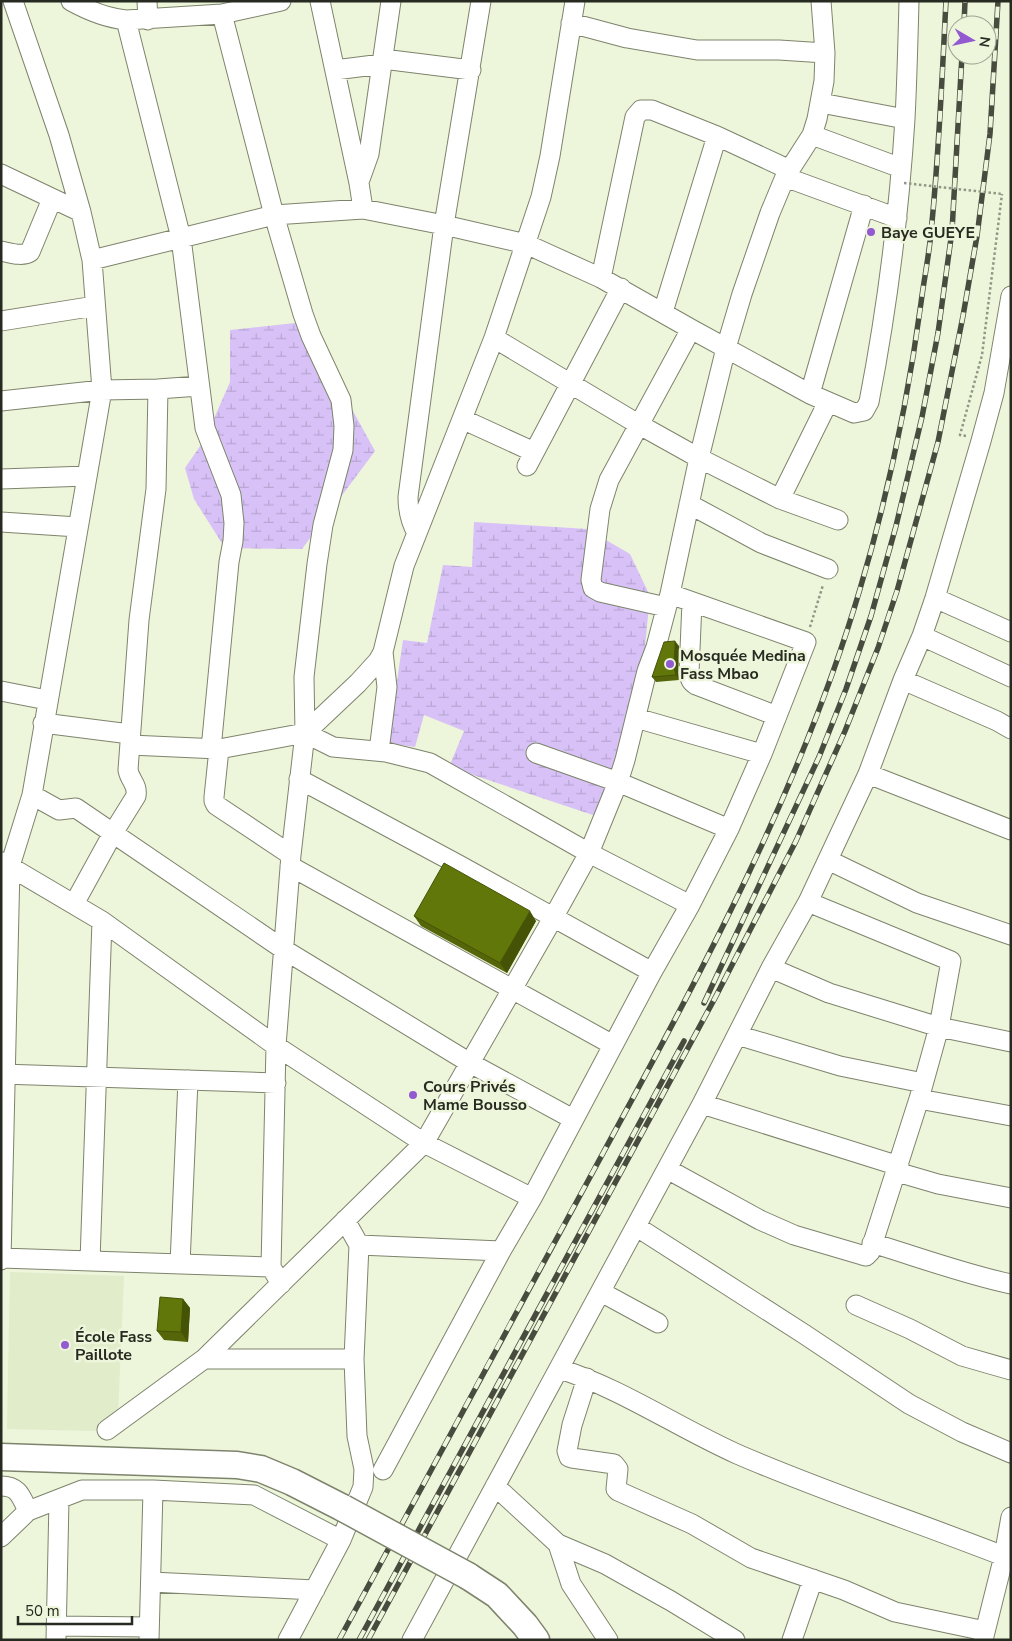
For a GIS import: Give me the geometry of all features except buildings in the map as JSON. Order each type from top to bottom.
[{"type":"street","points":[[13,1],[59,135],[81,212],[92,260],[102,390],[32,795],[6,864],[1,1259],[271,1266]]},
{"type":"street","points":[[71,1],[94,13],[114,19],[126,20],[147,10],[200,9],[222,14],[281,1]]},
{"type":"street","points":[[320,1],[363,209]]},
{"type":"street","points":[[359,183],[369,154],[391,1]]},
{"type":"street","points":[[417,533],[408,510],[408,497],[444,225],[481,1]]},
{"type":"street","points":[[305,734],[358,683],[378,661],[383,652],[404,566],[494,338],[546,178],[575,1]]},
{"type":"street","points":[[107,1430],[204,1359],[424,1143],[589,853],[618,782],[647,671],[656,647],[726,348],[759,245],[787,174],[812,135],[821,103],[825,54],[821,1]]},
{"type":"street","points":[[92,260],[274,215],[363,209],[526,244],[621,288],[691,329],[810,394],[854,413],[864,411],[869,402],[884,322],[902,175],[909,1]]},
{"type":"street","points":[[222,14],[274,215],[303,314],[341,400],[344,426],[343,450],[323,525],[317,564],[304,677],[305,734],[290,860],[283,949],[276,1046],[271,1266],[281,1284]]},
{"type":"street","points":[[126,20],[181,238],[205,428],[231,494],[234,523],[215,749],[214,801],[216,805],[290,860],[512,989],[613,1045]]},
{"type":"street","points":[[571,23],[627,38],[697,50],[779,50],[825,54]]},
{"type":"street","points":[[335,70],[382,62],[471,70]]},
{"type":"street","points":[[821,103],[905,119]]},
{"type":"street","points":[[601,278],[635,117],[641,110],[652,110],[717,136],[787,174],[897,218]]},
{"type":"street","points":[[812,135],[902,175]]},
{"type":"street","points":[[663,312],[717,136]]},
{"type":"street","points":[[1,174],[81,212]]},
{"type":"street","points":[[1,251],[21,255],[30,252],[52,199]]},
{"type":"street","points":[[810,394],[864,205]]},
{"type":"street","points":[[462,419],[531,459],[621,288]]},
{"type":"street","points":[[412,1640],[702,1104],[771,968],[808,902],[868,774],[903,680],[922,636],[981,441],[1002,396],[1011,296]]},
{"type":"street","points":[[1,321],[95,306]]},
{"type":"street","points":[[383,1470],[501,1251],[532,1198],[729,829],[762,754],[806,642],[692,602],[600,592],[593,588],[591,580],[600,509],[604,493],[638,424],[691,329]]},
{"type":"street","points":[[494,338],[699,458],[780,499],[838,520]]},
{"type":"street","points":[[1,402],[102,390],[199,386]]},
{"type":"street","points":[[74,904],[113,832],[136,796],[136,785],[129,776],[128,770],[139,620],[156,489],[158,389]]},
{"type":"street","points":[[780,499],[828,402]]},
{"type":"street","points":[[1,479],[87,476]]},
{"type":"street","points":[[689,504],[760,543],[828,569]]},
{"type":"street","points":[[1,522],[78,527]]},
{"type":"street","points":[[935,598],[1011,632]]},
{"type":"street","points":[[692,602],[689,673],[692,682],[777,716]]},
{"type":"street","points":[[922,636],[1011,677]]},
{"type":"street","points":[[379,751],[387,688],[383,652]]},
{"type":"street","points":[[903,680],[1011,729]]},
{"type":"street","points":[[1,691],[47,700]]},
{"type":"street","points":[[636,718],[762,754]]},
{"type":"street","points":[[43,723],[130,740],[215,749],[305,734],[333,747],[379,751],[410,757],[430,763],[589,853],[690,905]]},
{"type":"street","points":[[536,753],[618,782],[729,829]]},
{"type":"street","points":[[868,774],[1011,830]]},
{"type":"street","points":[[299,779],[652,972]]},
{"type":"street","points":[[32,795],[59,810],[76,808],[283,949],[470,1062],[573,1119]]},
{"type":"street","points":[[828,860],[917,902],[1011,935]]},
{"type":"street","points":[[6,864],[102,922],[276,1046],[424,1143],[532,1198]]},
{"type":"street","points":[[667,1169],[760,1220],[794,1235],[866,1256],[870,1252],[898,1169],[921,1091],[939,1027],[952,961],[808,902]]},
{"type":"street","points":[[90,1261],[102,922]]},
{"type":"street","points":[[771,968],[829,993],[939,1027],[1011,1042]]},
{"type":"street","points":[[737,1035],[921,1091],[1011,1116]]},
{"type":"street","points":[[3,1074],[276,1083]]},
{"type":"street","points":[[180,1264],[188,1080]]},
{"type":"street","points":[[702,1104],[938,1184],[1011,1198]]},
{"type":"street","points":[[288,1640],[341,1540],[363,1487],[364,1469],[357,1436],[354,1359],[359,1245],[345,1220]]},
{"type":"street","points":[[637,1227],[836,1354],[909,1404],[962,1432],[1011,1453]]},
{"type":"street","points":[[872,1244],[917,1256],[968,1274],[1011,1284]]},
{"type":"street","points":[[359,1245],[501,1251]]},
{"type":"street","points":[[601,1292],[658,1323]]},
{"type":"street","points":[[856,1305],[910,1329],[962,1356],[1011,1370]]},
{"type":"street","points":[[204,1359],[354,1359]]},
{"type":"street","points":[[560,1368],[587,1378],[712,1443],[741,1456],[1007,1557]]},
{"type":"street","points":[[587,1378],[572,1425],[567,1451],[569,1457],[614,1464],[618,1469],[616,1489],[618,1491],[692,1524],[751,1558],[856,1595],[895,1612],[984,1636],[1007,1557],[1011,1518]]},
{"type":"street","points":[[1,1457],[237,1465],[261,1469],[292,1482],[343,1508],[468,1576],[497,1595],[525,1625],[536,1640]]},
{"type":"street","points":[[1,1486],[10,1486],[18,1491],[28,1511]]},
{"type":"street","points":[[495,1486],[558,1544],[606,1564],[735,1640]]},
{"type":"street","points":[[1,1537],[28,1511],[82,1490],[153,1490],[254,1495],[341,1540]]},
{"type":"street","points":[[59,1500],[56,1633],[149,1634],[153,1490]]},
{"type":"street","points":[[558,1544],[571,1584],[608,1640]]},
{"type":"street","points":[[792,1640],[813,1579]]},
{"type":"street","points":[[150,1582],[315,1590]]},
{"type":"path","points":[[902,175],[1002,194],[982,355],[960,434],[981,441]]},
{"type":"path","points":[[806,642],[828,569]]},
{"type":"shaded area","name":"École Fass Paillote","points":[[10,1272],[124,1276],[118,1414],[95,1431],[7,1429]]},
{"type":"green space","points":[[304,322],[375,451],[302,549],[225,548],[194,499],[185,468],[205,439],[230,382],[230,330]]},
{"type":"green space","points":[[474,522],[587,529],[630,554],[650,596],[644,656],[635,696],[599,817],[449,767],[464,731],[424,715],[415,747],[388,743],[403,640],[427,643],[443,565],[472,567]]},
{"type":"railway","points":[[339,1640],[712,949],[779,808],[809,736],[836,663],[880,518],[910,375],[931,232],[946,1]]},
{"type":"railway","points":[[964,15],[965,1]]},
{"type":"railway","points":[[368,1640],[715,998],[796,841],[845,731],[878,648],[897,591],[938,442],[963,316],[977,236],[990,134],[998,1]]},
{"type":"railway","points":[[704,1003],[819,757],[846,689],[871,616],[896,526],[922,417],[938,333],[952,231],[961,65]]},
{"type":"railway","points":[[359,1640],[684,1041]]},
{"type":"place","name":"Baye GUEYE","points":[[871,232]]},
{"type":"place","name":"Mosquée Medina Fass Mbao","points":[[670,664]]},
{"type":"place","name":"Cours Privés Mame Bousso","points":[[413,1095]]},
{"type":"place","name":"École Fass Paillote","points":[[65,1345]]}]
